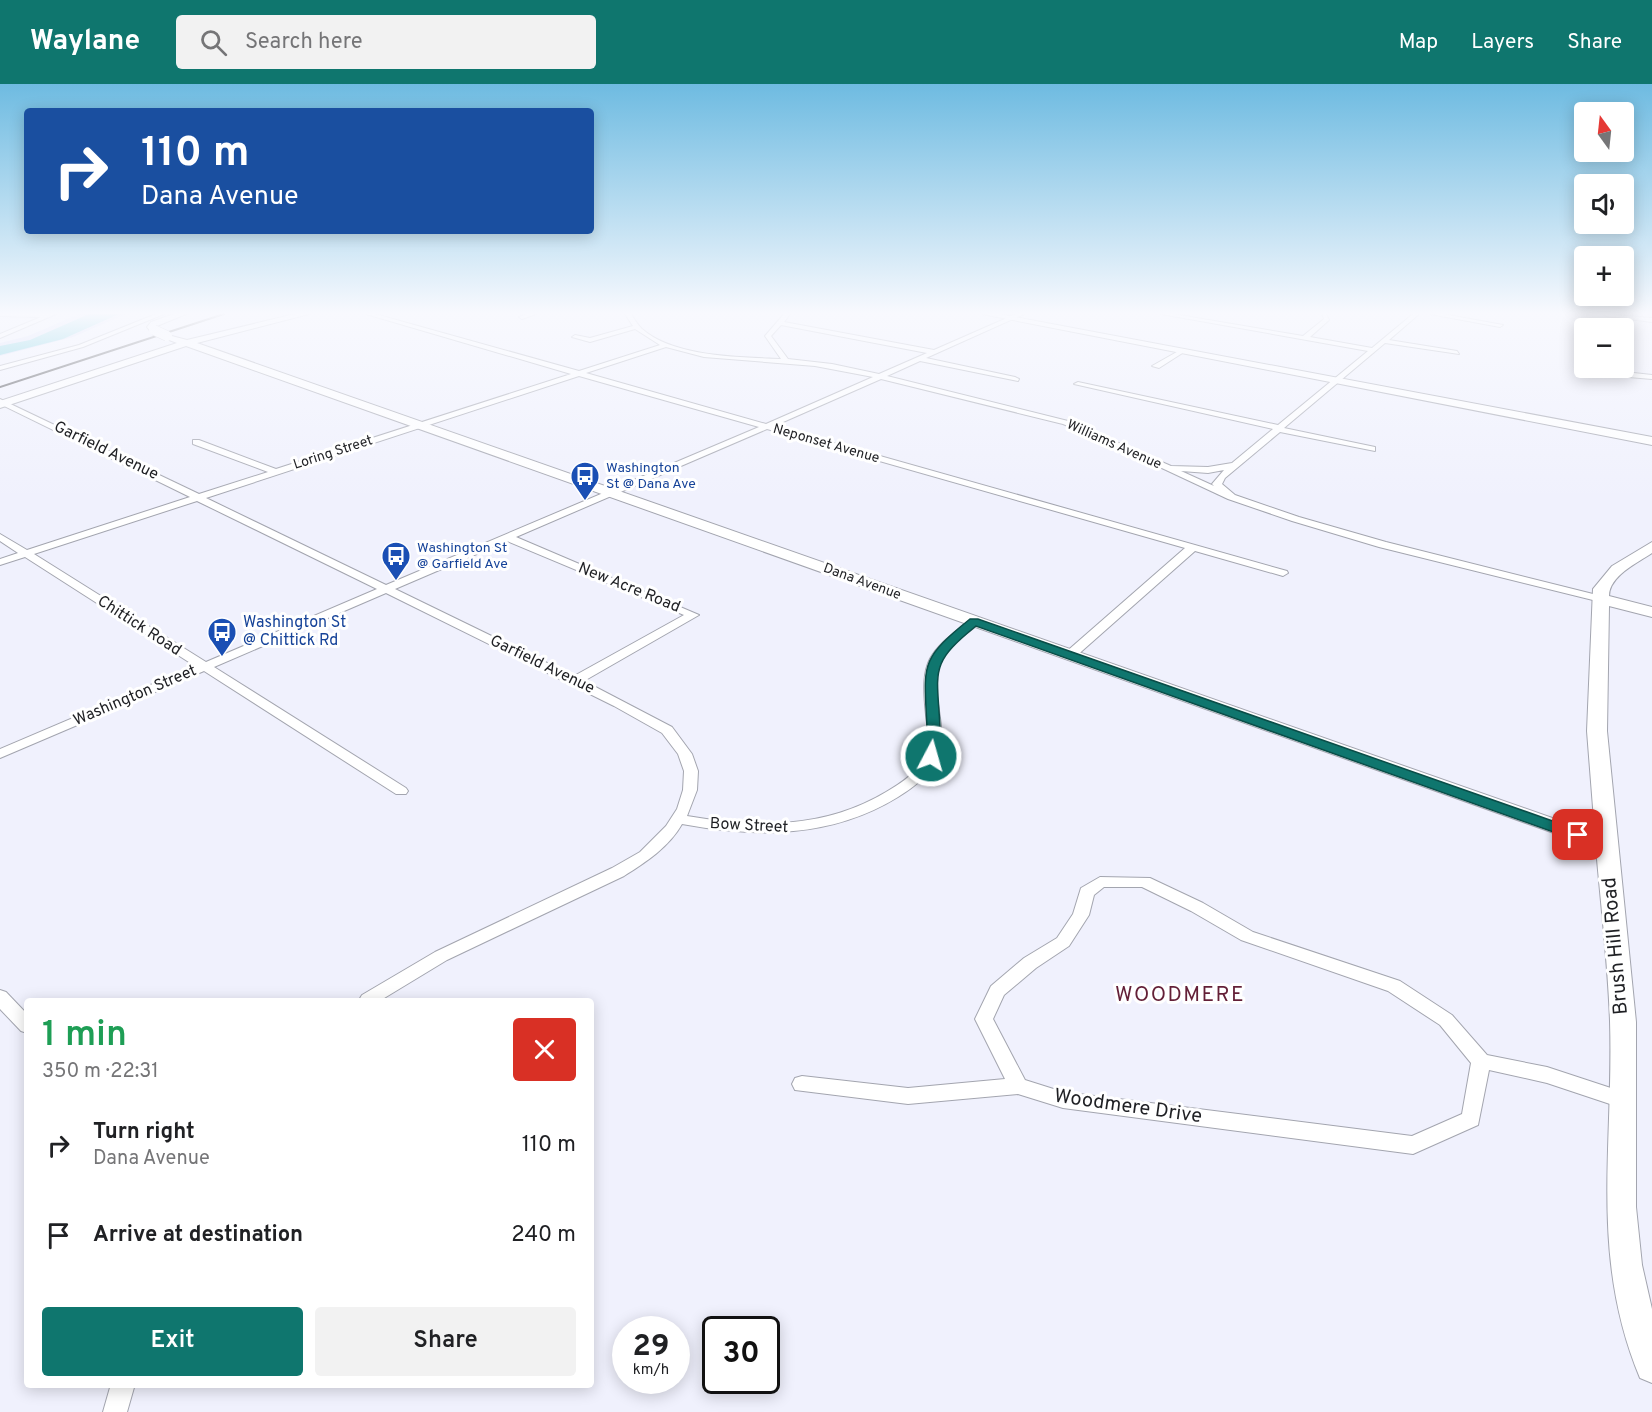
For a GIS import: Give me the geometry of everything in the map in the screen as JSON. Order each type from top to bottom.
[{"type":"street","points":[[2,402],[81,376]]},
{"type":"street","name":"Dana Avenue","points":[[286,376],[974,622],[1608,844]]},
{"type":"street","name":"Loring Street","points":[[0,562],[570,376]]},
{"type":"street","name":"Neponset Avenue","points":[[589,376],[1283,573]]},
{"type":"street","name":"Williams Avenue","points":[[874,376],[1052,418],[1091,432],[1227,495],[1335,530],[1601,598]]},
{"type":"street","points":[[997,376],[1015,380]]},
{"type":"street","points":[[1315,376],[1652,441]]},
{"type":"street","points":[[1227,495],[1218,487],[1217,481],[1342,376]]},
{"type":"street","name":"Washington Street","points":[[0,754],[878,377]]},
{"type":"street","points":[[1078,384],[1372,449]]},
{"type":"street","name":"Garfield Avenue","points":[[2,402],[650,718],[667,730],[681,746],[689,763],[691,780],[687,799],[678,819],[655,847],[632,864],[441,956],[371,998]]},
{"type":"street","points":[[196,442],[276,472]]},
{"type":"street","points":[[1155,463],[1193,470],[1234,465]]},
{"type":"street","name":"Chittick Road","points":[[0,537],[401,791]]},
{"type":"street","name":"New Acre Road","points":[[506,537],[693,615],[575,681]]},
{"type":"street","name":"Brush Hill Road","points":[[1652,546],[1609,577],[1601,589],[1597,732],[1623,1022],[1620,1199],[1624,1244],[1639,1325],[1652,1366]]},
{"type":"street","points":[[1070,655],[1192,548]]},
{"type":"street","points":[[1601,598],[1652,612]]},
{"type":"street","name":"Bow Street","points":[[678,819],[742,829],[793,828],[848,816],[886,800],[914,778],[931,756],[934,739],[931,681],[934,661],[948,643],[974,622]]},
{"type":"street","points":[[802,1084],[908,1096],[1018,1086],[984,1019],[997,990],[1063,942],[1082,915],[1087,892],[1100,882],[1144,882],[1254,938],[1394,986],[1446,1020],[1481,1061],[1547,1075],[1622,1100]]},
{"type":"street","points":[[0,997],[24,1023]]},
{"type":"street","name":"Woodmere Drive","points":[[1018,1086],[1063,1100],[1413,1145],[1471,1119],[1481,1061]]},
{"type":"street","points":[[115,1412],[122,1388]]},
{"type":"railway","points":[[0,387],[34,376]]},
{"type":"place","name":"Washington St @ Dana Ave","points":[[585,502]]},
{"type":"place","name":"Washington St @ Garfield Ave","points":[[396,582]]},
{"type":"place","name":"Washington St @ Chittick Rd","points":[[222,658]]},
{"type":"district","name":"WOODMERE","points":[[1180,995]]},
{"type":"route","points":[[931,756],[934,739],[931,674],[934,661],[948,643],[974,622],[1578,835]]}]
